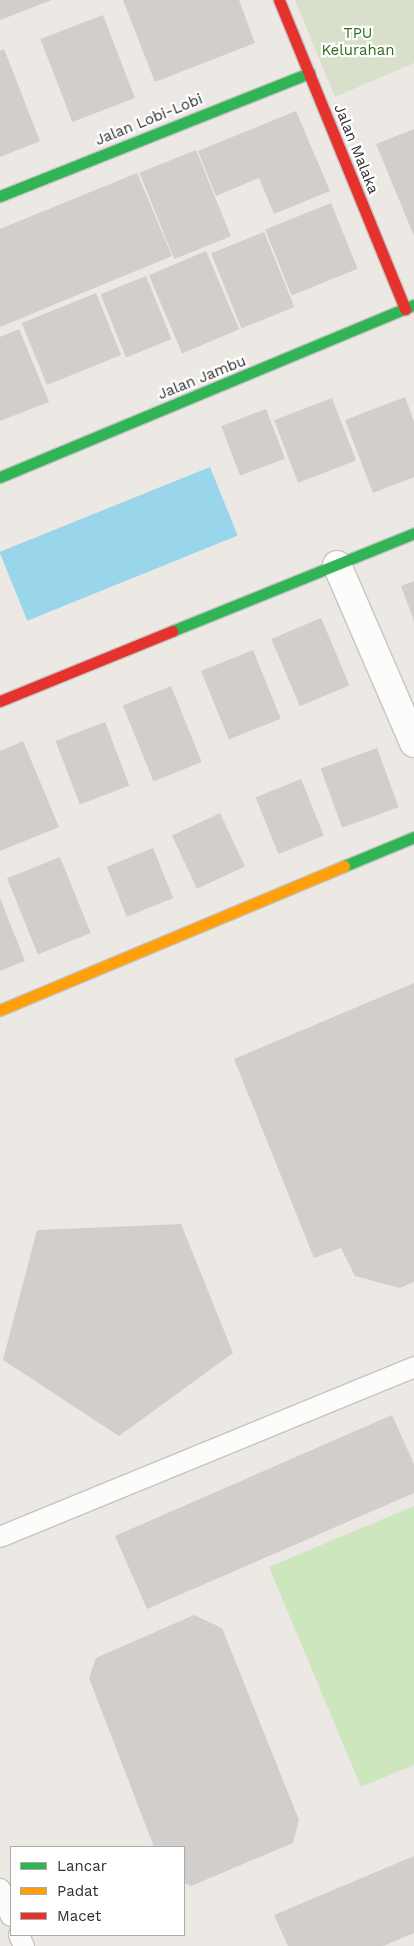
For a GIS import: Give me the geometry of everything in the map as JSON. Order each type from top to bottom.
[{"type":"street","name":"Jalan Malaka","points":[[279,0],[410,307]]},
{"type":"street","name":"Jalan Lobi-Lobi","points":[[0,196],[309,73]]},
{"type":"street","name":"Jalan Jambu","points":[[0,476],[410,307]]},
{"type":"street","points":[[0,701],[414,533]]},
{"type":"street","points":[[337,565],[414,743]]},
{"type":"street","points":[[0,1010],[414,836]]},
{"type":"lane","points":[[0,1536],[414,1367]]},
{"type":"lane","points":[[0,1890],[10,1914]]},
{"type":"green space","name":"TPU Kelurahan","points":[[295,0],[414,0],[414,63],[335,97]]},
{"type":"green space","points":[[414,1506],[414,1765],[361,1787],[269,1567]]},
{"type":"water","points":[[210,467],[238,536],[27,621],[0,552]]},
{"type":"building","points":[[0,0],[52,0],[0,20]]},
{"type":"building","points":[[123,0],[239,0],[255,43],[155,82]]},
{"type":"building","points":[[103,15],[135,98],[72,122],[40,39]]},
{"type":"building","points":[[4,49],[40,141],[0,157],[0,51]]},
{"type":"building","points":[[296,111],[330,191],[274,214],[259,178],[216,196],[198,151]]},
{"type":"building","points":[[414,129],[414,236],[376,144]]},
{"type":"building","points":[[196,150],[231,236],[174,259],[139,173]]},
{"type":"building","points":[[137,173],[172,256],[0,327],[0,229]]},
{"type":"building","points":[[331,203],[358,269],[292,295],[265,230]]},
{"type":"building","points":[[264,232],[294,307],[241,328],[211,253]]},
{"type":"building","points":[[206,251],[239,329],[182,353],[149,275]]},
{"type":"building","points":[[146,276],[171,339],[126,357],[101,294]]},
{"type":"building","points":[[96,293],[121,355],[47,385],[22,323]]},
{"type":"building","points":[[19,329],[49,402],[0,421],[0,337]]},
{"type":"building","points":[[405,397],[414,422],[414,477],[373,493],[345,420]]},
{"type":"building","points":[[332,398],[356,461],[298,483],[274,420]]},
{"type":"building","points":[[266,409],[285,458],[240,476],[221,426]]},
{"type":"building","points":[[414,581],[414,621],[401,586]]},
{"type":"building","points":[[321,618],[350,685],[300,706],[271,639]]},
{"type":"building","points":[[253,650],[281,719],[229,740],[201,671]]},
{"type":"building","points":[[171,686],[202,762],[154,782],[123,705]]},
{"type":"building","points":[[105,722],[129,785],[80,804],[56,741]]},
{"type":"building","points":[[23,741],[59,827],[0,851],[0,751]]},
{"type":"building","points":[[377,748],[399,807],[342,828],[321,769]]},
{"type":"building","points":[[301,779],[324,836],[278,854],[256,797]]},
{"type":"building","points":[[220,813],[245,866],[197,889],[172,835]]},
{"type":"building","points":[[153,848],[173,898],[127,917],[107,867]]},
{"type":"building","points":[[60,857],[91,933],[38,954],[7,878]]},
{"type":"building","points":[[0,898],[25,961],[0,971]]},
{"type":"building","points":[[414,983],[414,1282],[400,1288],[355,1276],[341,1248],[314,1258],[234,1059]]},
{"type":"building","points":[[181,1224],[233,1353],[119,1436],[3,1360],[37,1230]]},
{"type":"building","points":[[392,1415],[414,1464],[414,1493],[147,1609],[115,1536]]},
{"type":"building","points":[[194,1615],[222,1628],[299,1820],[293,1843],[191,1886],[185,1883],[185,1846],[154,1846],[89,1678],[96,1658]]},
{"type":"building","points":[[414,1856],[414,1933],[383,1946],[288,1946],[274,1915]]},
{"type":"traffic: fast","points":[[0,196],[309,73]]},
{"type":"traffic: fast","points":[[0,477],[414,305]]},
{"type":"traffic: fast","points":[[172,631],[414,533]]},
{"type":"traffic: fast","points":[[344,866],[414,837]]},
{"type":"traffic: slow","points":[[0,1010],[344,866]]},
{"type":"traffic: jam","points":[[279,0],[405,309]]},
{"type":"traffic: jam","points":[[0,701],[172,631]]}]
